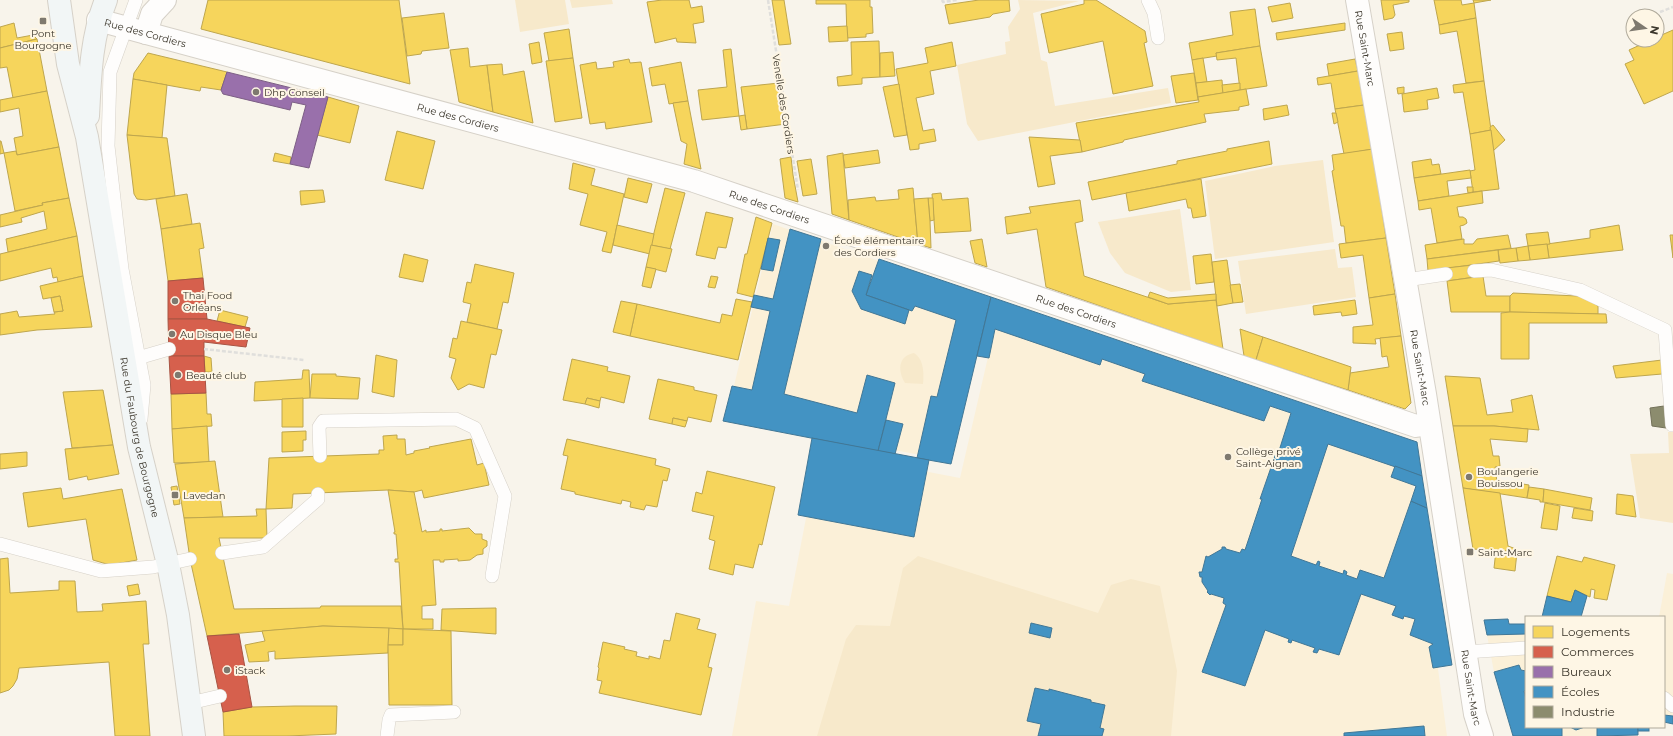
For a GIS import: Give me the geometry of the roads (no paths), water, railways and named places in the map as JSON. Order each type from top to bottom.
[{"type":"main road","name":"Rue du Faubourg de Bourgogne","points":[[59,0],[68,64],[87,138],[132,360],[139,447],[168,564],[178,615],[194,736]]},
{"type":"main road","name":"Rue du Faubourg de Bourgogne","points":[[87,138],[91,62],[102,10]]},
{"type":"street","points":[[136,30],[165,0]]},
{"type":"street","name":"Rue Saint-Marc","points":[[1357,0],[1406,280],[1475,714],[1482,736]]},
{"type":"street","name":"Rue des Cordiers","points":[[102,10],[136,30],[694,181],[799,215],[884,246],[900,250],[1416,426],[1429,424]]},
{"type":"lane","points":[[136,0],[136,30],[110,72],[108,146],[132,360],[168,349]]},
{"type":"lane","points":[[1148,0],[1154,13],[1158,38]]},
{"type":"lane","points":[[1474,271],[1491,270],[1580,290],[1665,330],[1672,425]]},
{"type":"lane","points":[[1406,280],[1446,274]]},
{"type":"lane","points":[[320,456],[319,427],[323,421],[456,419],[475,428],[505,496],[492,576]]},
{"type":"lane","points":[[222,553],[264,547],[318,499],[318,494]]},
{"type":"lane","points":[[0,544],[101,571],[153,568],[190,559]]},
{"type":"lane","points":[[1465,652],[1525,648]]},
{"type":"lane","points":[[190,703],[220,696]]},
{"type":"lane","points":[[1665,699],[1673,706]]},
{"type":"lane","points":[[387,736],[391,714],[454,712]]},
{"type":"place","name":"Pont Bourgogne","points":[[43,21]]},
{"type":"place","name":"Dhp Conseil","points":[[256,92]]},
{"type":"place","name":"École élémentaire des Cordiers","points":[[826,246]]},
{"type":"place","name":"Thai Food Orléans","points":[[175,301]]},
{"type":"place","name":"Au Disque Bleu","points":[[172,334]]},
{"type":"place","name":"Beauté club","points":[[178,375]]},
{"type":"place","name":"Collège privé Saint-Aignan","points":[[1228,457]]},
{"type":"place","name":"Boulangerie Bouissou","points":[[1469,477]]},
{"type":"place","name":"Lavedan","points":[[175,495]]},
{"type":"place","name":"Saint-Marc","points":[[1470,552]]},
{"type":"place","name":"iStack","points":[[227,670]]}]
